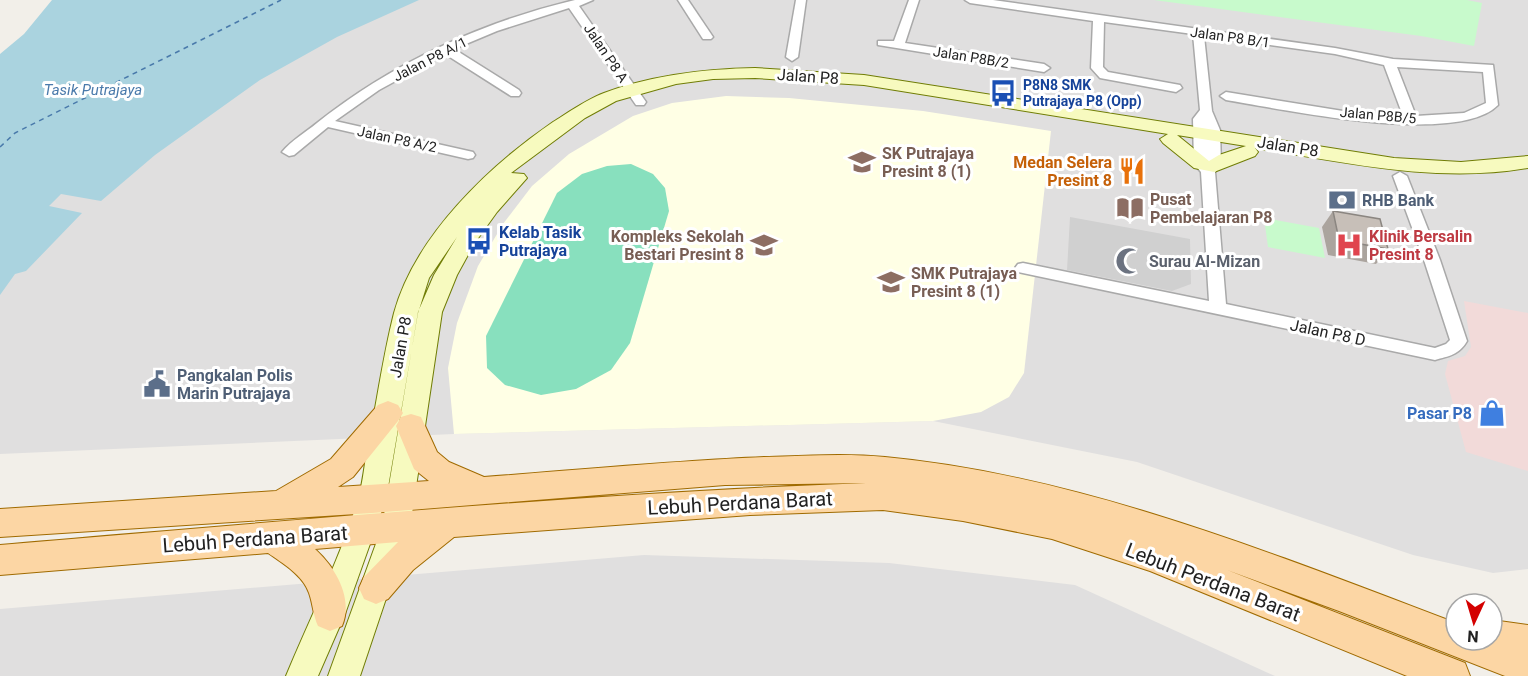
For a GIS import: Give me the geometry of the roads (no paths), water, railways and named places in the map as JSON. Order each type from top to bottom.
[{"type":"main road","points":[[330,614],[329,597],[317,573],[275,520],[400,420],[425,460],[438,471],[481,489]]},
{"type":"main road","name":"Lebuh Perdana Barat","points":[[0,560],[275,520],[387,498],[725,472],[808,469],[882,470],[972,481],[1063,503],[1181,539],[1340,595],[1444,635]]},
{"type":"main road","name":"Lebuh Perdana Barat","points":[[0,523],[275,520],[360,530],[750,501],[883,496],[963,507],[1052,525],[1153,557],[1452,676]]},
{"type":"main road","points":[[376,588],[401,559],[447,523]]},
{"type":"main road","points":[[1340,595],[1444,624]]},
{"type":"main road","points":[[1504,639],[1528,643]]},
{"type":"main road","name":"Lebuh Perdana Barat","points":[[1488,652],[1528,667]]},
{"type":"street","name":"Jalan P8 A/1","points":[[289,152],[347,106],[394,76],[446,49],[494,28],[588,0]]},
{"type":"street","points":[[682,0],[707,37]]},
{"type":"street","points":[[792,57],[801,0]]},
{"type":"street","points":[[898,46],[914,0]]},
{"type":"street","name":"Jalan P8 B/1","points":[[970,0],[1335,51],[1390,64],[1441,69],[1489,68]]},
{"type":"street","name":"Jalan P8 A","points":[[572,4],[636,97]]},
{"type":"street","points":[[1099,18],[1097,68],[1104,75],[1176,88]]},
{"type":"street","points":[[1198,32],[1206,111],[1213,121],[1207,151],[1218,309]]},
{"type":"street","name":"Jalan P8B/2","points":[[882,43],[1044,68]]},
{"type":"street","points":[[446,49],[515,93]]},
{"type":"street","points":[[1390,64],[1411,120]]},
{"type":"street","name":"Jalan P8B/5","points":[[1226,96],[1355,115],[1411,120],[1464,117],[1492,105],[1489,68]]},
{"type":"street","name":"Jalan P8","points":[[344,676],[396,527],[387,498],[400,420],[430,312],[442,279],[458,249],[498,195],[527,168],[591,124],[623,107],[636,97],[675,79],[713,74],[754,73],[864,80],[1207,151],[1439,169],[1497,168],[1528,162]]},
{"type":"street","name":"Jalan P8","points":[[636,97],[681,90],[755,85],[863,90],[1170,139],[1226,159],[1248,152],[1400,176],[1476,182],[1528,178]]},
{"type":"street","name":"Jalan P8 A/2","points":[[326,123],[468,154]]},
{"type":"street","name":"Jalan P8 D","points":[[1023,268],[1435,354],[1452,350],[1458,341],[1435,267],[1400,176]]},
{"type":"street","name":"Jalan P8","points":[[302,676],[330,614],[360,530],[387,498]]},
{"type":"water","name":"Tasik Putrajaya","points":[[52,0],[419,0],[337,37],[260,80],[155,155],[101,201],[61,194],[49,206],[82,213],[26,271],[15,274],[0,295],[0,54],[24,34]]},
{"type":"place","name":"P8N8 SMK Putrajaya P8 (Opp)","points":[[1003,93]]},
{"type":"place","name":"SK Putrajaya Presint 8 (1)","points":[[862,162]]},
{"type":"place","name":"Medan Selera Presint 8","points":[[1132,171]]},
{"type":"place","name":"RHB Bank","points":[[1342,200]]},
{"type":"place","name":"Pusat Pembelajaran P8","points":[[1130,208]]},
{"type":"place","name":"Kelab Tasik Putrajaya","points":[[479,241]]},
{"type":"place","name":"Kompleks Sekolah Bestari Presint 8","points":[[764,245]]},
{"type":"place","name":"Klinik Bersalin Presint 8","points":[[1349,245]]},
{"type":"place","name":"Surau Al-Mizan","points":[[1129,261]]},
{"type":"place","name":"SMK Putrajaya Presint 8 (1)","points":[[891,282]]},
{"type":"place","name":"Pangkalan Polis Marin Putrajaya","points":[[157,384]]},
{"type":"place","name":"Pasar P8","points":[[1492,413]]}]
